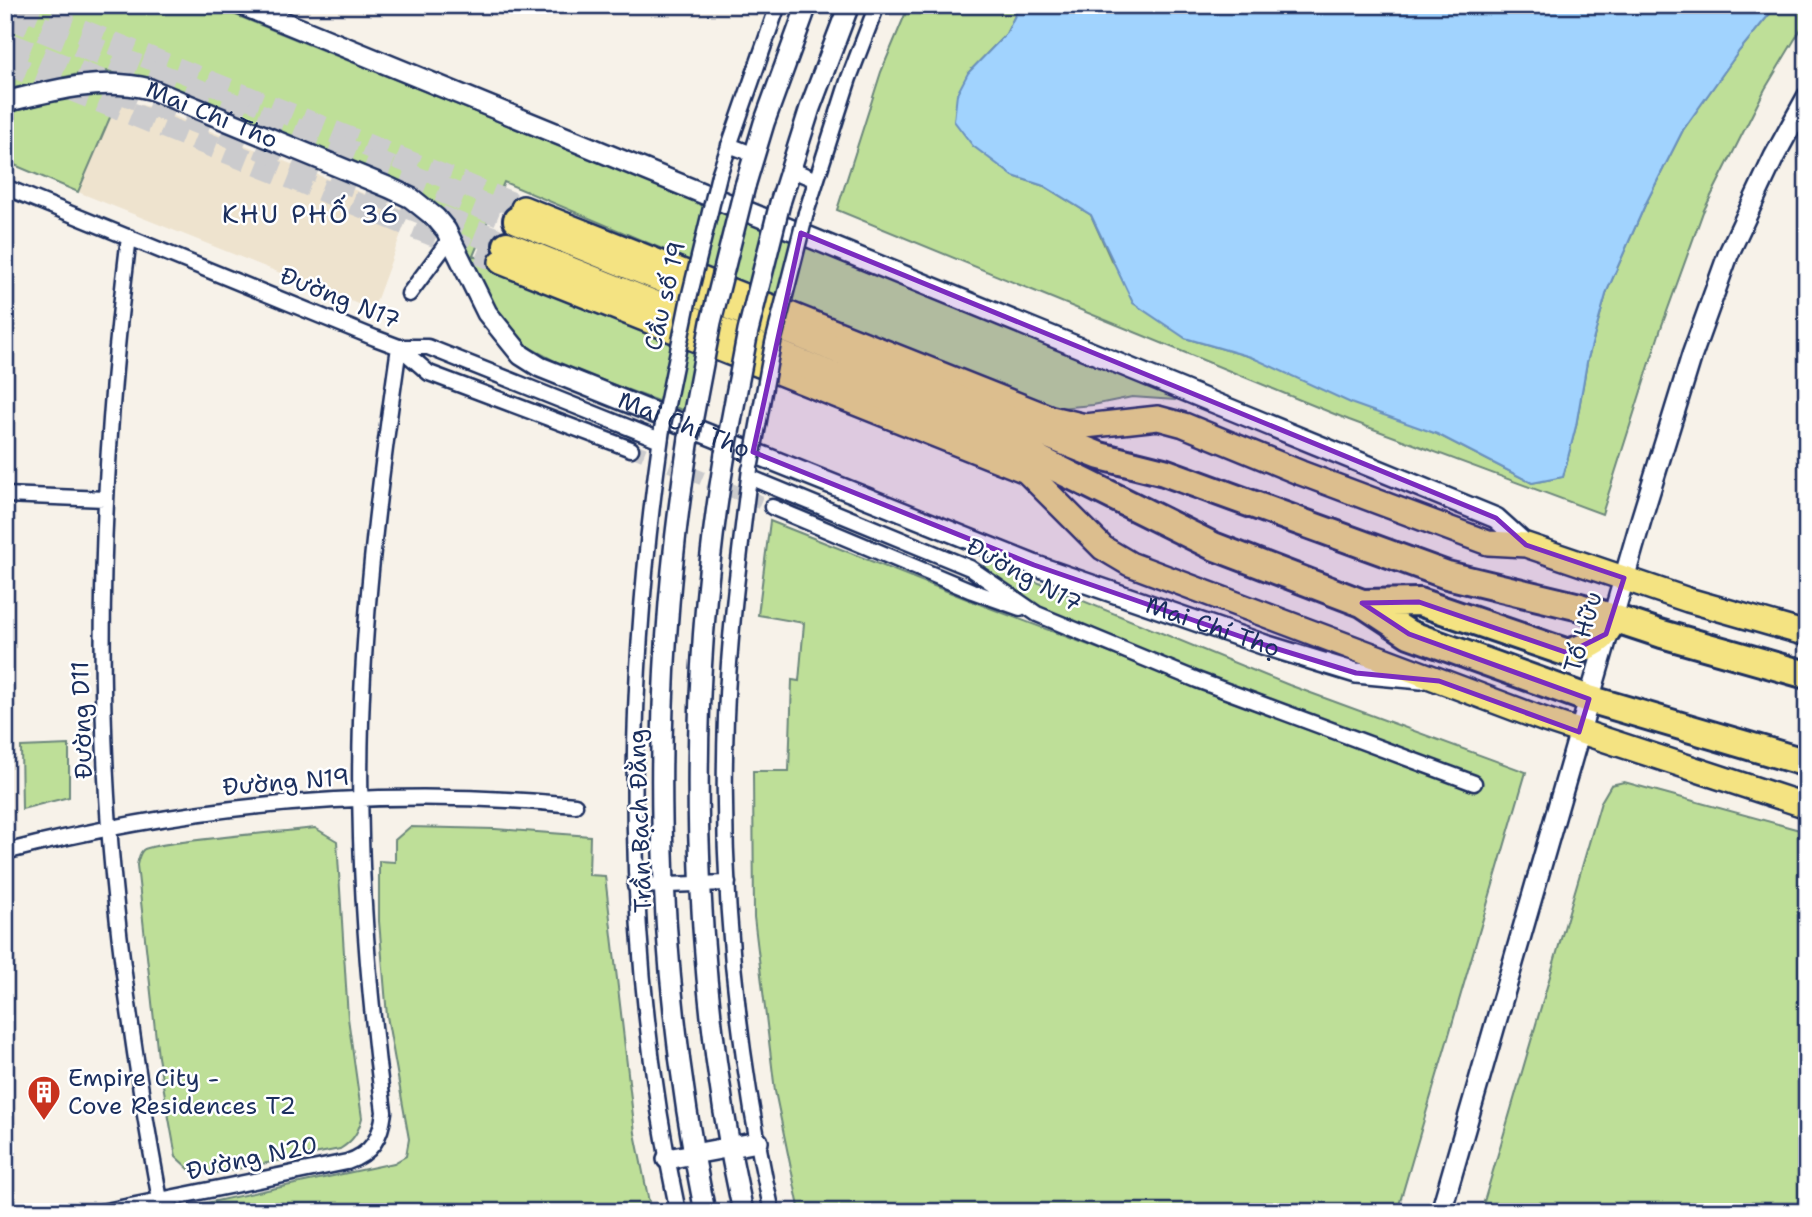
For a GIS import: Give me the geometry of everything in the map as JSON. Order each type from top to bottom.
[{"type":"highway","points":[[520,214],[1100,456],[1176,477],[1447,575],[1580,607],[1662,634],[1807,675]]},
{"type":"highway","name":"Mai Chí Thọ","points":[[504,254],[1032,456],[1213,546],[1362,603],[1409,634],[1589,699],[1807,763]]},
{"type":"highway","points":[[1362,603],[1419,602],[1567,653],[1584,648],[1606,634],[1614,618]]},
{"type":"main road","points":[[520,214],[1051,418],[1085,426],[1158,418],[1184,425],[1301,473],[1488,543],[1527,545],[1688,600],[1807,634]]},
{"type":"main road","name":"Mai Chí Thọ","points":[[504,254],[1026,471],[1103,548],[1130,564],[1579,732],[1807,806]]},
{"type":"street","points":[[242,5],[1496,518],[1527,545]]},
{"type":"street","name":"Cầu số 19","points":[[677,1210],[648,1028],[635,886],[633,805],[639,633],[661,435],[688,302],[719,175],[778,5]]},
{"type":"street","points":[[729,145],[755,155],[807,5]]},
{"type":"street","points":[[741,1203],[713,1021],[702,884],[699,759],[709,582],[725,454],[748,331],[790,169],[849,5]]},
{"type":"street","points":[[772,1212],[742,1042],[728,883],[726,718],[737,576],[750,471],[773,343],[816,180],[849,78],[877,5]]},
{"type":"street","name":"Mai Chí Thọ","points":[[5,102],[108,83],[150,89],[411,198],[436,218],[446,230],[487,313],[521,355],[540,367],[1059,574],[1265,645],[1356,673],[1439,681]]},
{"type":"street","name":"Tố Hữu","points":[[1443,1203],[1688,367],[1719,278],[1769,167],[1807,97]]},
{"type":"street","name":"Cầu số 19","points":[[689,438],[711,322],[755,155]]},
{"type":"street","points":[[790,169],[816,180]]},
{"type":"street","name":"Đường N17","points":[[5,187],[400,347],[428,347],[661,435]]},
{"type":"street","name":"Đường D11","points":[[129,237],[112,386],[105,499],[102,663],[109,828],[131,1029],[160,1200]]},
{"type":"street","points":[[410,294],[450,239]]},
{"type":"street","points":[[400,347],[429,373],[631,449]]},
{"type":"street","points":[[361,798],[361,722],[372,556],[400,347]]},
{"type":"street","name":"Trần Bạch Đằng","points":[[689,438],[671,570],[663,674],[660,820],[670,978],[685,1102],[704,1207]]},
{"type":"street","name":"Đường N17","points":[[750,471],[970,568],[1037,614],[1197,680],[1474,783]]},
{"type":"street","points":[[5,495],[105,499]]},
{"type":"street","points":[[772,507],[972,591],[1037,614]]},
{"type":"street","name":"Đường N19","points":[[5,852],[109,828],[233,808],[299,801],[442,797],[575,805]]},
{"type":"street","name":"Đường N20","points":[[101,1212],[360,1158],[372,1148],[378,1138],[384,1112],[367,957],[361,798]]},
{"type":"street","points":[[635,886],[728,883]]},
{"type":"street","points":[[667,1159],[758,1142]]},
{"type":"highlighted area","points":[[801,233],[1496,518],[1526,545],[1624,578],[1606,634],[1568,653],[1419,602],[1362,603],[1409,634],[1589,699],[1579,732],[1439,681],[1356,673],[1265,645],[1034,565],[753,452]]},
{"type":"shaded area","points":[[118,99],[154,108],[409,212],[373,310],[78,192]]},
{"type":"green space","points":[[5,5],[211,5],[1178,397],[1175,400],[1132,397],[1093,405],[1047,409],[1022,401],[504,182],[473,256],[708,353],[685,411],[566,367],[532,349],[505,328],[442,209],[404,184],[139,77],[107,71],[83,73],[5,90]]},
{"type":"green space","points":[[909,5],[1020,5],[1006,34],[968,73],[1013,176],[1044,186],[1091,215],[1111,260],[1185,338],[1251,357],[1437,434],[1532,483],[1563,477],[1576,426],[1587,362],[1607,291],[1645,205],[1683,130],[1739,51],[1777,5],[1807,5],[1807,19],[1765,89],[1703,212],[1661,328],[1602,514],[1349,420],[837,210],[881,72]]},
{"type":"green space","points":[[95,93],[118,99],[78,192],[5,161],[5,114],[77,94]]},
{"type":"green space","points":[[770,521],[982,605],[1476,791],[1481,781],[1204,677],[1040,610],[986,573],[983,560],[1289,685],[1526,772],[1397,1212],[800,1212],[775,1091],[754,917],[753,771],[789,771],[792,680],[799,681],[804,623],[758,615]]},
{"type":"green space","points":[[69,745],[69,797],[22,809],[21,747]]},
{"type":"green space","points":[[1624,782],[1807,832],[1807,1212],[1481,1212],[1601,802],[1611,785]]},
{"type":"green space","points":[[410,827],[495,829],[590,836],[589,875],[605,876],[635,1133],[651,1212],[164,1212],[394,1163],[406,1156],[409,1139],[387,1016],[379,921],[379,861],[395,862],[395,840]]},
{"type":"green space","points":[[315,828],[337,841],[348,1018],[362,1118],[357,1132],[352,1140],[340,1149],[210,1174],[190,1170],[176,1157],[158,1057],[137,865],[139,857],[143,850],[152,847]]},
{"type":"water","points":[[1020,5],[1777,5],[1739,51],[1683,130],[1645,205],[1607,291],[1587,362],[1576,426],[1563,477],[1532,483],[1437,434],[1353,404],[1251,357],[1185,338],[1133,303],[1091,215],[1044,186],[1013,176],[973,146],[954,121],[957,94],[968,73],[1006,34]]},
{"type":"tunnel","points":[[18,5],[523,208]]},
{"type":"tunnel","points":[[5,14],[517,220]]},
{"type":"tunnel","points":[[5,44],[507,245]]},
{"type":"tunnel","points":[[5,63],[501,262]]},
{"type":"tunnel","points":[[631,449],[772,507]]},
{"type":"place","name":"Empire City - Cove Residences T2","points":[[44,1122]]},
{"type":"district","name":"KHU PHỐ 36","points":[[311,214]]}]
